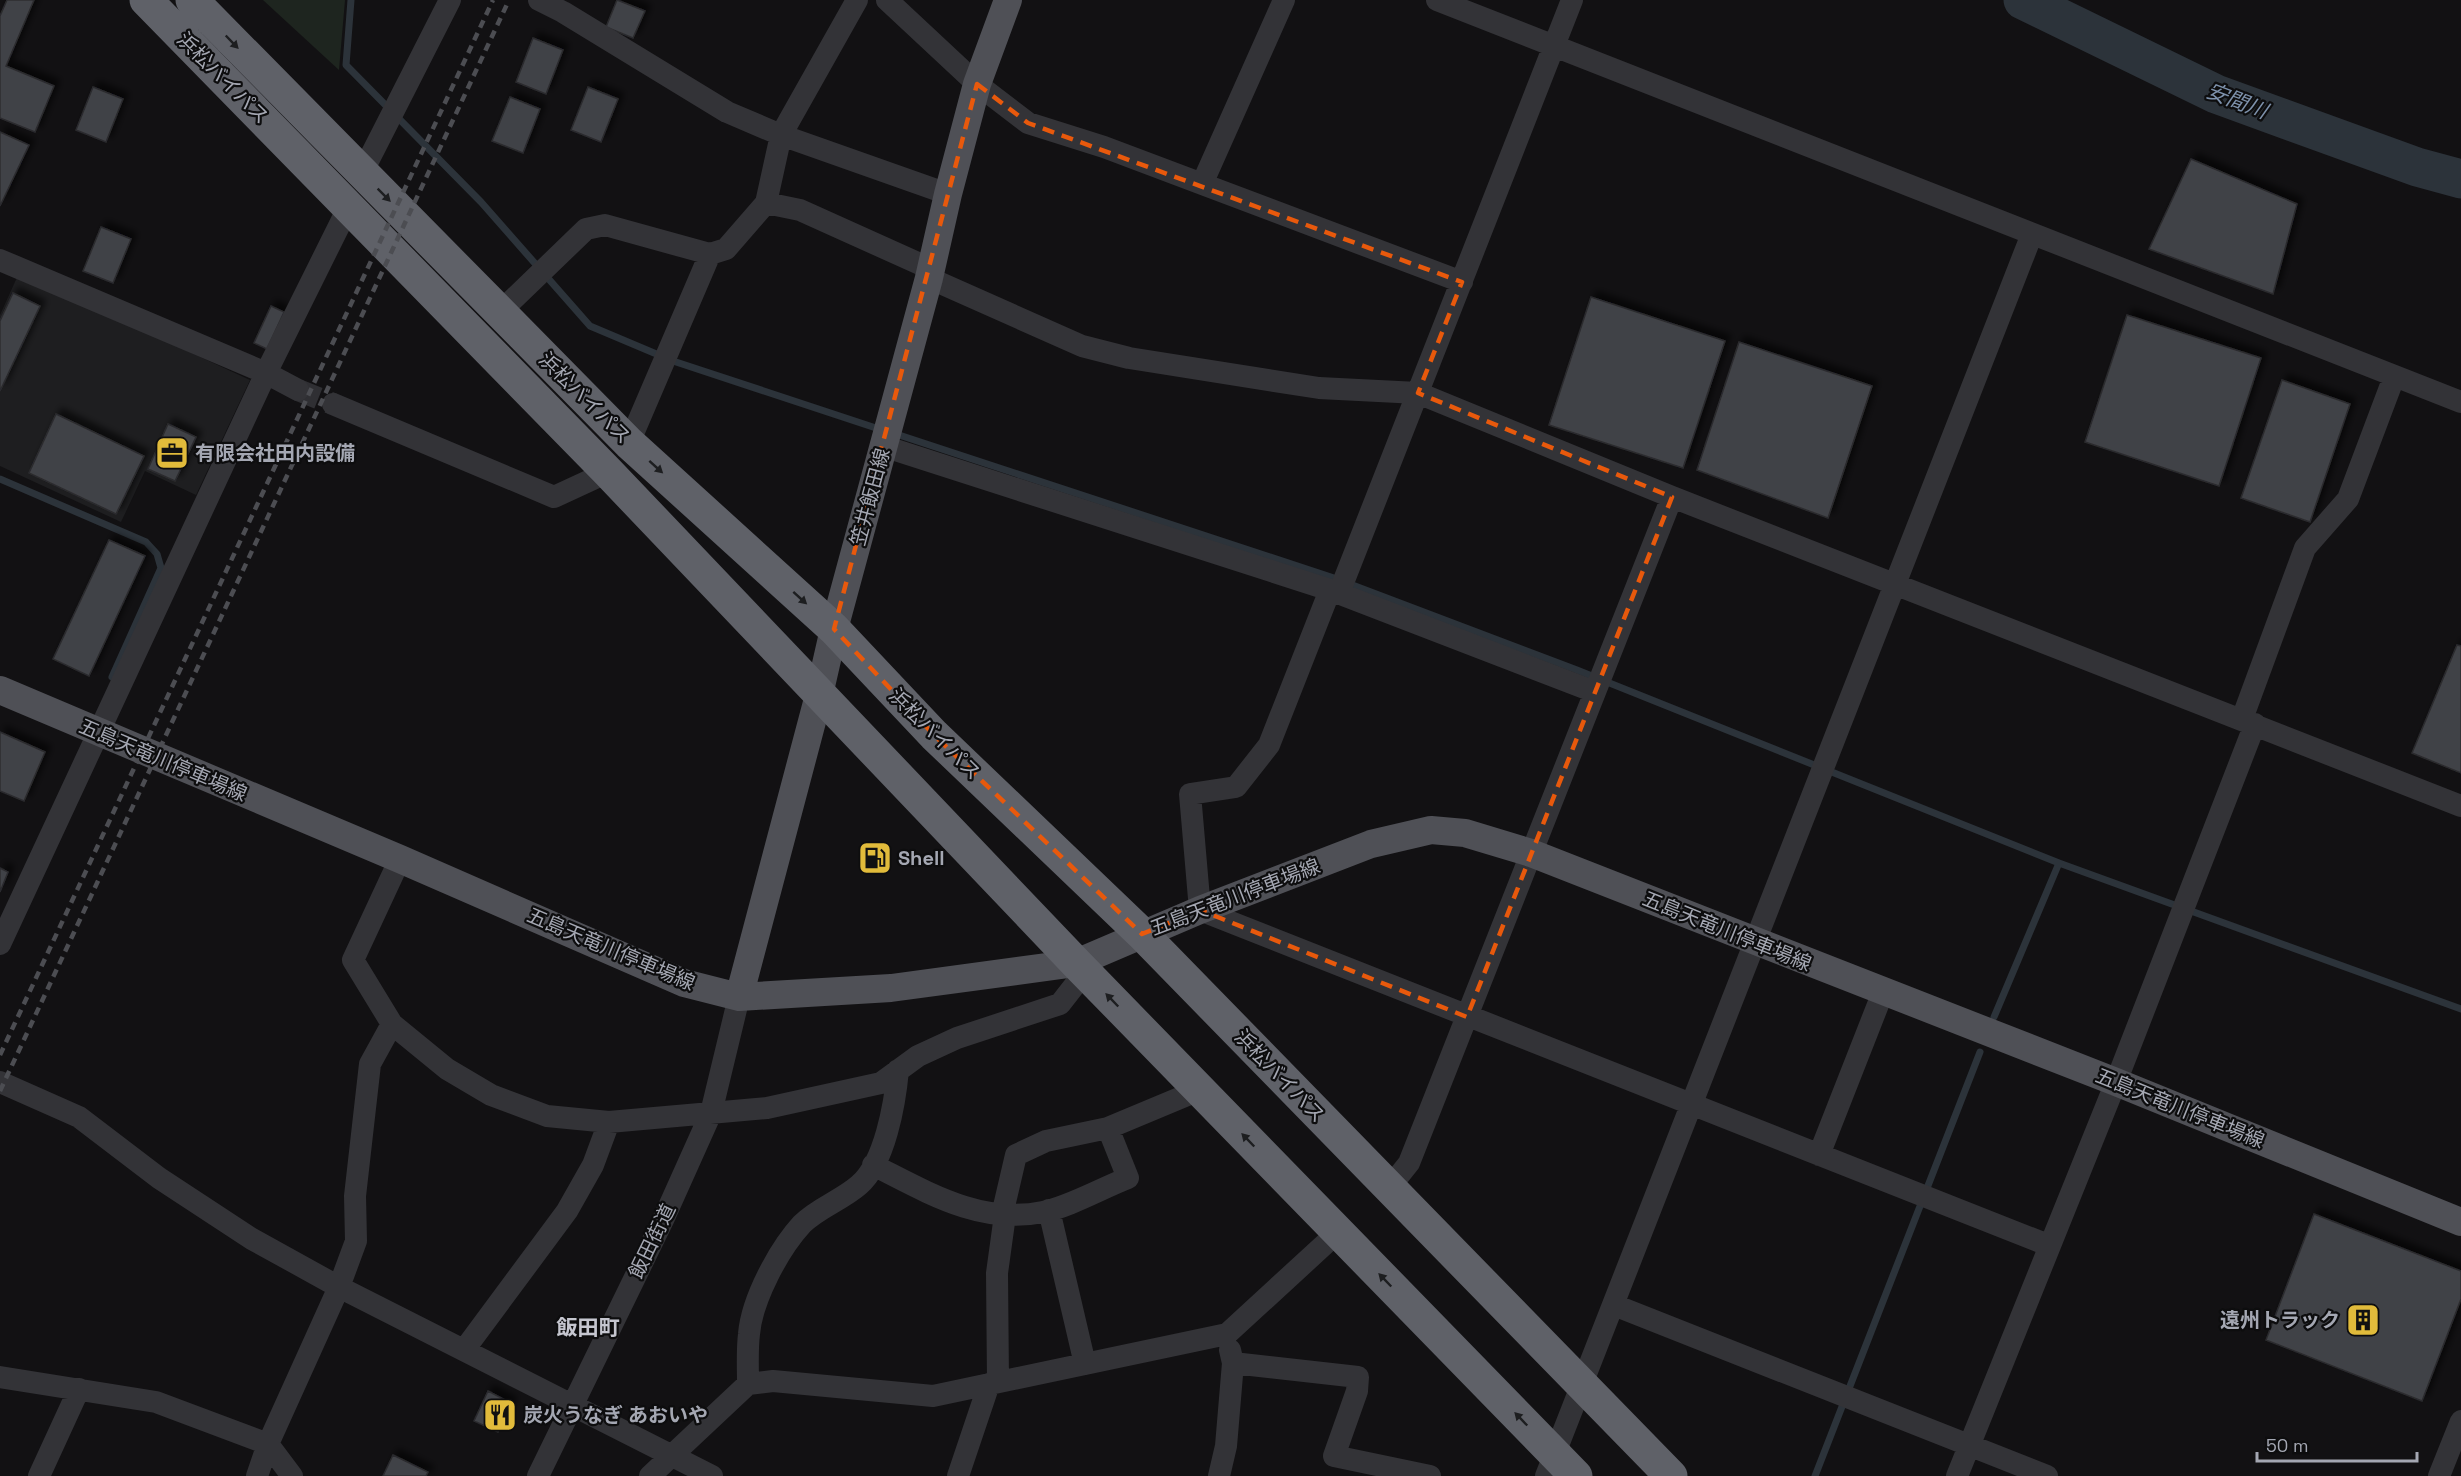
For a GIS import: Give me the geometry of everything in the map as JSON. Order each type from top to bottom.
[{"type":"highway","name":"浜松バイパス","points":[[146,0],[608,472],[1080,968],[1338,1232],[1550,1464],[1576,1476]]},
{"type":"highway","name":"浜松バイパス","points":[[192,0],[629,443],[834,629],[934,735],[1142,934],[1671,1476]]},
{"type":"main road","name":"笠井飯田線","points":[[739,997],[819,695],[834,629],[930,273],[948,194],[978,84],[1008,0]]},
{"type":"main road","name":"五島天竜川停車場線","points":[[0,690],[400,859],[684,983],[739,997],[891,988],[1080,968],[1142,934],[1371,844],[1431,830],[1465,833],[1531,853],[2116,1082],[2461,1222]]},
{"type":"street","points":[[362,173],[450,0]]},
{"type":"street","points":[[539,0],[563,12],[727,112],[781,135],[948,194]]},
{"type":"street","points":[[500,312],[586,229],[605,225],[710,254],[726,249],[766,203],[781,135],[857,0]]},
{"type":"street","points":[[887,0],[978,84],[1028,123],[1104,147],[1462,282]]},
{"type":"street","points":[[1202,184],[1284,0]]},
{"type":"street","points":[[1437,0],[2461,402]]},
{"type":"street","points":[[1572,0],[1418,393],[1269,745],[1236,787],[1190,794],[1200,910],[2048,1245]]},
{"type":"street","points":[[766,203],[800,210],[1082,346],[1129,358],[1319,388],[1418,393],[1894,585],[2461,806]]},
{"type":"street","points":[[0,944],[266,373],[349,206]]},
{"type":"street","points":[[1550,1464],[2032,234]]},
{"type":"street","points":[[629,443],[710,254]]},
{"type":"street","points":[[0,260],[266,373],[298,390]]},
{"type":"street","points":[[1957,1476],[2048,1245],[2116,1082],[2248,722],[2305,548],[2348,499],[2394,377]]},
{"type":"street","points":[[333,404],[554,497],[608,472]]},
{"type":"street","points":[[884,446],[1335,592],[1595,692]]},
{"type":"street","points":[[1389,1188],[1409,1163],[1672,497]]},
{"type":"street","points":[[400,859],[353,960],[392,1024],[447,1070],[491,1095],[547,1116],[609,1122],[767,1108],[881,1083],[918,1056],[957,1038],[1060,1004],[1080,968]]},
{"type":"street","points":[[1819,1155],[1883,992]]},
{"type":"street","name":"飯田街道","points":[[538,1476],[571,1403],[663,1220],[711,1113],[739,997]]},
{"type":"street","points":[[257,1476],[268,1444],[339,1287],[356,1241],[355,1196],[370,1064],[392,1024]]},
{"type":"street","points":[[747,1384],[749,1331],[761,1293],[779,1254],[804,1222],[861,1184],[873,1165],[895,1101],[898,1070]]},
{"type":"street","points":[[0,1082],[79,1117],[159,1178],[252,1239],[339,1287],[712,1476]]},
{"type":"street","points":[[958,1476],[993,1383],[997,1274],[1003,1215],[1017,1155],[1046,1141],[1108,1128],[1199,1090]]},
{"type":"street","points":[[464,1350],[567,1211],[593,1165],[609,1122]]},
{"type":"street","points":[[873,1165],[944,1200],[981,1213],[1003,1215],[1049,1210],[1128,1178],[1108,1128]]},
{"type":"street","points":[[1049,1210],[1085,1364]]},
{"type":"street","points":[[650,1476],[747,1384],[773,1381],[933,1396],[1227,1334],[1338,1232]]},
{"type":"street","points":[[1614,1305],[2047,1476]]},
{"type":"street","points":[[1219,1476],[1226,1446],[1233,1363],[1227,1334]]},
{"type":"street","points":[[1233,1363],[1358,1377],[1357,1391],[1334,1456],[1430,1476]]},
{"type":"street","points":[[0,1377],[156,1402],[268,1444],[292,1476]]},
{"type":"street","points":[[39,1476],[78,1389]]},
{"type":"street","points":[[2439,1476],[2461,1421]]},
{"type":"highlighted area","points":[[977,84],[1028,123],[1462,282],[1418,393],[1672,497],[1467,1017],[1200,910],[1142,934],[934,735],[834,629]]},
{"type":"shaded area","points":[[263,0],[345,0],[339,70]]},
{"type":"shaded area","points":[[19,273],[250,380],[196,495],[145,471],[121,522],[0,466],[0,315]]},
{"type":"building","points":[[7,0],[34,0],[6,66],[54,86],[35,132],[0,118],[0,16]]},
{"type":"building","points":[[617,0],[645,11],[633,38],[606,27]]},
{"type":"building","points":[[533,38],[563,50],[546,94],[516,82]]},
{"type":"building","points":[[93,87],[123,99],[106,142],[76,130]]},
{"type":"building","points":[[588,87],[618,99],[601,142],[571,130]]},
{"type":"building","points":[[510,97],[540,109],[523,153],[492,141]]},
{"type":"building","points":[[0,132],[29,145],[0,206]]},
{"type":"building","points":[[2191,159],[2297,204],[2273,294],[2149,249]]},
{"type":"building","points":[[101,227],[131,239],[113,283],[83,271]]},
{"type":"building","points":[[13,293],[40,306],[0,391],[0,321]]},
{"type":"building","points":[[1591,297],[1725,341],[1683,468],[1549,425]]},
{"type":"building","points":[[271,306],[284,312],[267,349],[254,343]]},
{"type":"building","points":[[2127,315],[2261,358],[2219,486],[2085,442]]},
{"type":"building","points":[[1739,342],[1872,386],[1828,518],[1697,470]]},
{"type":"building","points":[[2282,380],[2350,404],[2310,522],[2241,498]]},
{"type":"building","points":[[56,414],[144,456],[116,514],[29,473]]},
{"type":"building","name":"有限会社田内設備","points":[[168,424],[196,437],[175,481],[148,469]]},
{"type":"building","points":[[109,540],[145,556],[89,676],[53,659]]},
{"type":"building","points":[[2457,645],[2461,646],[2461,773],[2412,753]]},
{"type":"building","points":[[0,732],[45,752],[24,801],[0,791]]},
{"type":"building","points":[[0,868],[8,872],[0,892]]},
{"type":"building","name":"遠州トラック","points":[[2314,1214],[2461,1271],[2461,1299],[2422,1401],[2266,1340]]},
{"type":"building","points":[[488,1391],[511,1403],[498,1432],[474,1421]]},
{"type":"building","points":[[393,1455],[428,1472],[426,1476],[383,1476]]},
{"type":"waterway","points":[[351,0],[346,65],[481,202],[590,326],[673,361],[882,430]]},
{"type":"waterway","name":"安間川","points":[[2023,0],[2216,94],[2417,167],[2461,179]]},
{"type":"waterway","points":[[893,433],[1334,578],[1577,670],[2059,863],[2461,1009]]},
{"type":"waterway","points":[[0,479],[146,542],[157,554],[161,568],[112,677]]},
{"type":"waterway","points":[[1994,1017],[2059,863]]},
{"type":"waterway","points":[[1815,1476],[1980,1052]]},
{"type":"tunnel","points":[[298,390],[333,404]]},
{"type":"railway","points":[[0,1055],[493,0]]},
{"type":"railway","points":[[0,1091],[509,0]]},
{"type":"place","name":"有限会社田内設備","points":[[172,453]]},
{"type":"place","name":"Shell","points":[[875,858]]},
{"type":"place","name":"遠州トラック","points":[[2363,1320]]},
{"type":"place","name":"炭火うなぎ あおいや","points":[[500,1415]]},
{"type":"district","name":"飯田町","points":[[588,1328]]}]
